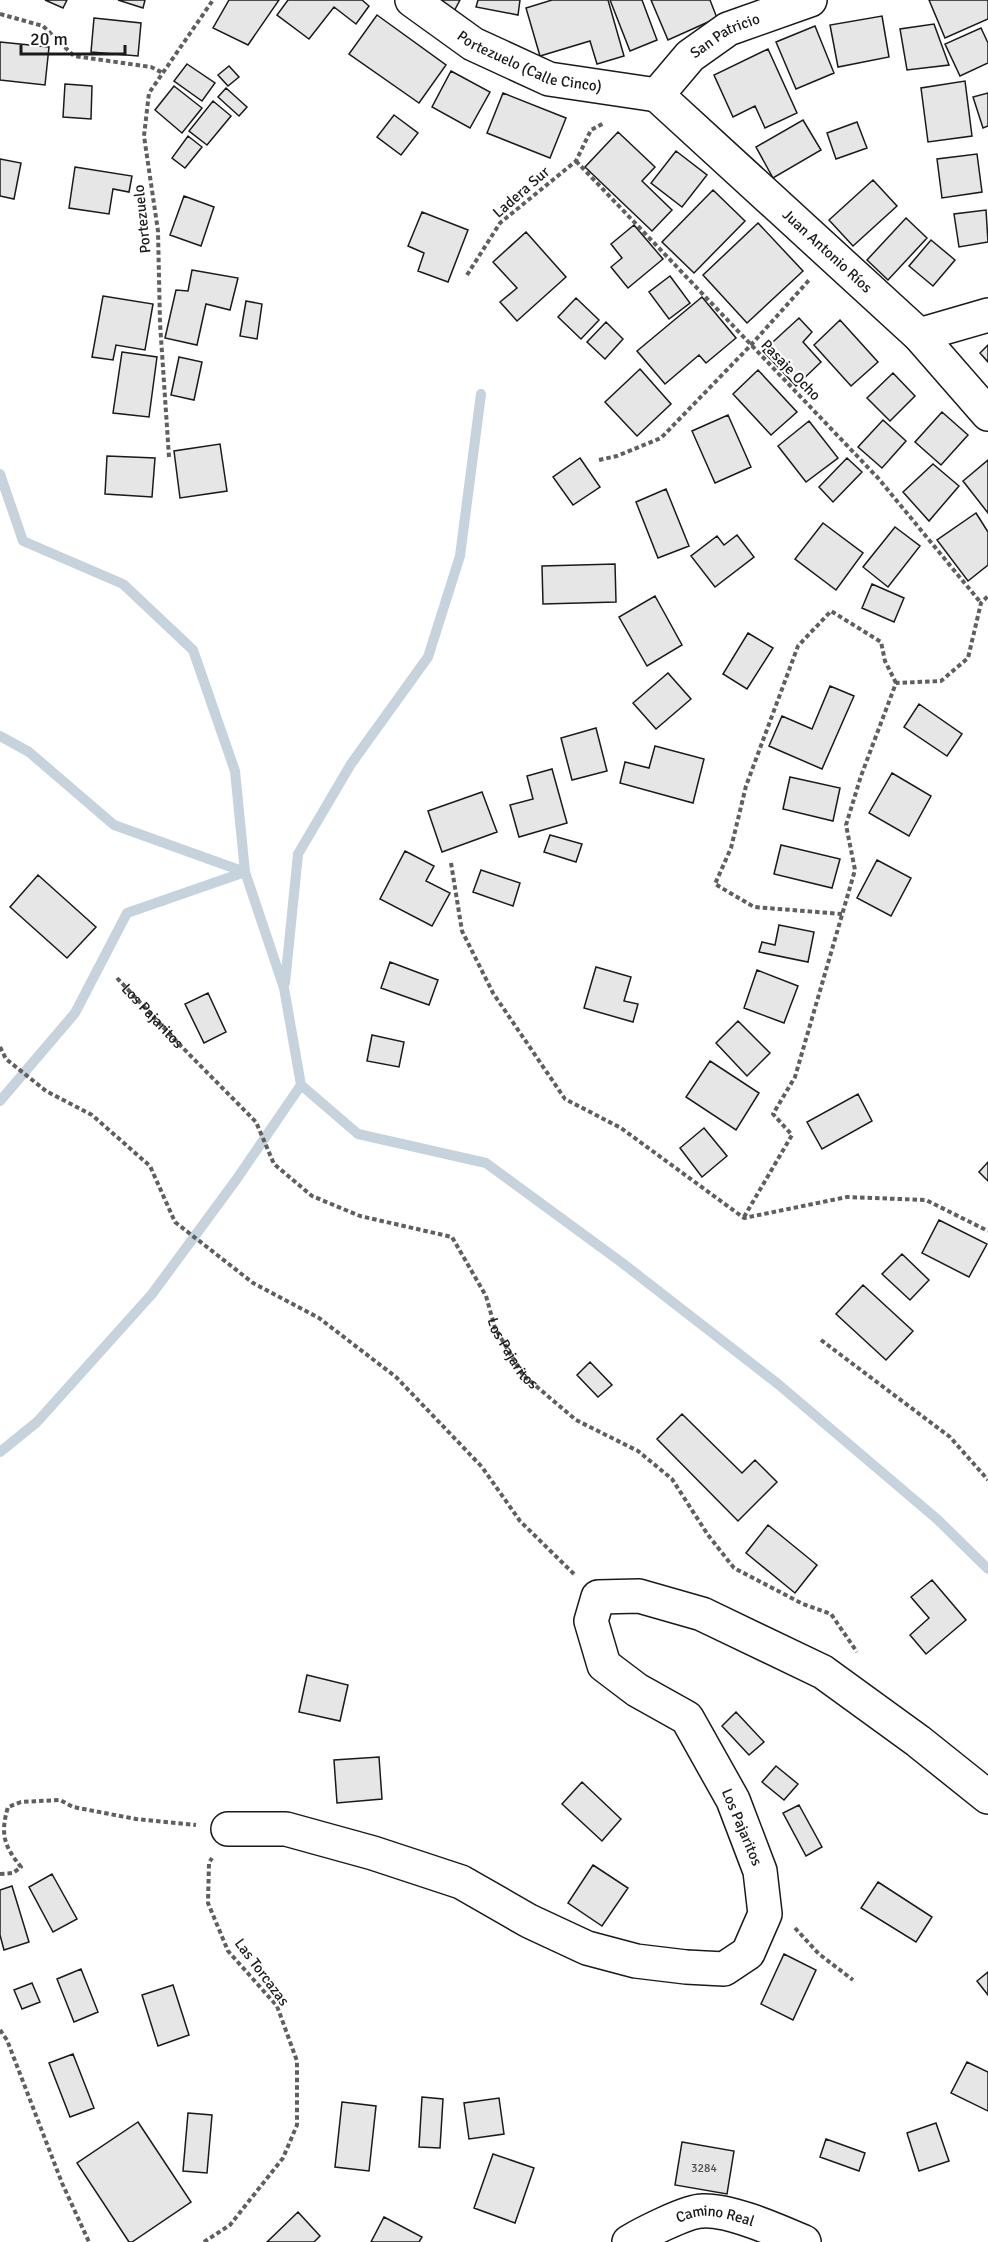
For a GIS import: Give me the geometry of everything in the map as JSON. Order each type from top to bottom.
[{"type":"street","name":"Portezuelo (Calle Cinco)","points":[[412,0],[473,44],[549,79],[657,95]]},
{"type":"street","name":"San Patricio","points":[[657,95],[690,56],[728,29],[810,0]]},
{"type":"street","name":"Juan Antonio Ríos","points":[[657,95],[919,335],[988,414]]},
{"type":"street","points":[[919,335],[988,315]]},
{"type":"street","points":[[598,1597],[639,1596],[702,1614],[823,1672],[918,1741],[988,1797]]},
{"type":"street","name":"Los Pajaritos","points":[[228,1829],[286,1829],[373,1853],[461,1882],[529,1921],[587,1948],[636,1961],[724,1969],[748,1953],[765,1914],[760,1870],[733,1800],[687,1718],[637,1690],[604,1665],[591,1621],[598,1597]]},
{"type":"street","name":"Camino Real","points":[[629,2242],[645,2232],[701,2211],[733,2216],[804,2242]]},
{"type":"path","name":"Portezuelo","points":[[169,456],[160,323],[158,231],[144,136],[149,93],[213,0]]},
{"type":"path","points":[[0,14],[43,27],[74,56],[151,67],[163,73]]},
{"type":"path","name":"Ladera Sur","points":[[466,275],[500,223],[576,161]]},
{"type":"path","name":"Pasaje Ocho","points":[[576,161],[878,478],[981,603]]},
{"type":"path","points":[[599,460],[617,456],[661,438],[751,345],[831,255]]},
{"type":"path","points":[[896,683],[941,681],[968,658],[981,603],[988,596]]},
{"type":"path","points":[[744,1218],[792,1135],[773,1114],[795,1077],[855,870],[846,825],[861,776],[896,683],[885,661],[881,642],[831,611],[798,646],[746,786],[731,848],[715,884],[754,907],[842,914]]},
{"type":"path","points":[[451,862],[462,931],[493,993],[565,1099],[621,1128],[744,1218],[847,1197],[926,1200],[988,1231]]},
{"type":"path","name":"Los Pajaritos","points":[[117,978],[256,1122],[274,1164],[312,1196],[360,1216],[452,1237],[486,1296],[495,1328],[523,1375],[576,1420],[638,1451],[672,1479],[708,1535],[734,1568],[802,1604],[831,1614],[858,1653]]},
{"type":"path","points":[[0,1047],[6,1059],[46,1091],[92,1115],[150,1166],[175,1222],[252,1283],[319,1317],[396,1377],[482,1467],[520,1521],[598,1597]]},
{"type":"path","points":[[821,1340],[950,1437],[988,1480]]},
{"type":"path","points":[[0,1874],[13,1873],[21,1867],[5,1845],[2,1822],[8,1807],[21,1802],[60,1800],[73,1808],[136,1819],[228,1829]]},
{"type":"path","name":"Las Torcazas","points":[[204,2242],[230,2225],[283,2158],[297,2124],[297,2061],[277,2006],[228,1951],[208,1903],[209,1863],[228,1829]]},
{"type":"path","points":[[763,1894],[819,1954],[853,1980]]},
{"type":"path","points":[[0,2030],[7,2040],[62,2183],[89,2242]]},
{"type":"building","points":[[45,0],[67,0],[63,8]]},
{"type":"building","points":[[118,0],[145,0],[143,8]]},
{"type":"building","points":[[229,0],[279,0],[248,45],[213,28]]},
{"type":"building","points":[[288,0],[362,0],[369,6],[356,24],[334,7],[309,39],[277,15]]},
{"type":"building","points":[[427,0],[460,0],[451,17]]},
{"type":"building","points":[[478,0],[520,0],[518,15],[476,7]]},
{"type":"building","points":[[552,0],[608,0],[624,56],[597,64],[590,41],[540,56],[526,8]]},
{"type":"building","points":[[610,0],[642,0],[657,40],[630,51]]},
{"type":"building","points":[[651,0],[710,0],[717,18],[668,40]]},
{"type":"building","points":[[929,0],[988,0],[988,19],[945,38]]},
{"type":"building","points":[[377,15],[446,65],[419,103],[349,54]]},
{"type":"building","points":[[882,16],[889,57],[838,67],[830,25]]},
{"type":"building","points":[[94,18],[141,23],[138,56],[91,52]]},
{"type":"building","points":[[934,24],[949,65],[907,70],[900,29]]},
{"type":"building","points":[[815,26],[834,73],[796,89],[776,42]]},
{"type":"building","points":[[981,28],[988,43],[988,63],[960,76],[945,44]]},
{"type":"building","points":[[0,42],[49,47],[45,85],[0,80]]},
{"type":"building","points":[[768,49],[797,113],[765,128],[755,106],[733,117],[714,75]]},
{"type":"building","points":[[187,64],[215,83],[202,101],[174,81]]},
{"type":"building","points":[[229,66],[239,77],[228,86],[218,75]]},
{"type":"building","points":[[451,71],[490,92],[470,128],[432,107]]},
{"type":"building","points":[[965,81],[972,136],[928,142],[921,88]]},
{"type":"building","points":[[65,84],[92,86],[91,119],[63,117]]},
{"type":"building","points":[[174,86],[202,108],[182,133],[155,110]]},
{"type":"building","points":[[226,88],[247,107],[239,116],[218,97]]},
{"type":"building","points":[[503,93],[566,118],[550,158],[487,133]]},
{"type":"building","points":[[988,93],[988,126],[983,128],[973,97]]},
{"type":"building","points":[[213,101],[231,116],[207,145],[189,131]]},
{"type":"building","points":[[394,115],[418,133],[401,155],[377,137]]},
{"type":"building","points":[[803,120],[821,150],[773,178],[756,147]]},
{"type":"building","points":[[857,122],[867,148],[836,159],[827,133]]},
{"type":"building","points":[[618,132],[655,167],[642,181],[672,210],[652,231],[585,167]]},
{"type":"building","points":[[188,136],[202,147],[185,168],[172,158]]},
{"type":"building","points":[[676,151],[707,175],[682,207],[651,183]]},
{"type":"building","points":[[977,154],[982,192],[942,198],[937,159]]},
{"type":"building","points":[[0,159],[21,163],[14,199],[0,196]]},
{"type":"building","points":[[75,167],[132,176],[129,192],[113,189],[109,214],[69,208]]},
{"type":"building","points":[[873,180],[897,206],[853,246],[829,220]]},
{"type":"building","points":[[713,190],[745,221],[694,273],[662,242]]},
{"type":"building","points":[[184,196],[214,207],[201,246],[170,235]]},
{"type":"building","points":[[986,210],[988,242],[959,247],[954,214]]},
{"type":"building","points":[[422,212],[468,230],[448,282],[418,271],[424,253],[408,246]]},
{"type":"building","points":[[906,218],[927,238],[888,280],[867,260]]},
{"type":"building","points":[[758,223],[803,271],[747,323],[703,275]]},
{"type":"building","points":[[634,225],[663,259],[628,288],[611,267],[622,258],[611,244]]},
{"type":"building","points":[[526,232],[566,277],[517,321],[500,302],[517,288],[493,262]]},
{"type":"building","points":[[931,240],[955,260],[933,286],[909,266]]},
{"type":"building","points":[[192,270],[238,278],[230,310],[206,304],[197,345],[165,338],[176,290],[188,291]]},
{"type":"building","points":[[670,276],[690,303],[669,319],[649,292]]},
{"type":"building","points":[[103,296],[153,304],[145,350],[116,345],[113,360],[92,357]]},
{"type":"building","points":[[702,297],[736,338],[706,363],[699,355],[665,384],[637,351]]},
{"type":"building","points":[[576,298],[599,320],[581,339],[558,317]]},
{"type":"building","points":[[246,301],[262,304],[257,339],[240,336]]},
{"type":"building","points":[[799,318],[812,332],[803,342],[821,362],[796,386],[763,351]]},
{"type":"building","points":[[840,320],[878,362],[851,386],[814,345]]},
{"type":"building","points":[[606,322],[623,339],[605,359],[587,342]]},
{"type":"building","points":[[988,345],[988,362],[980,353]]},
{"type":"building","points":[[122,352],[157,357],[149,417],[113,413]]},
{"type":"building","points":[[179,357],[202,362],[194,400],[171,395]]},
{"type":"building","points":[[640,369],[671,404],[637,436],[605,402]]},
{"type":"building","points":[[758,370],[797,412],[771,435],[733,394]]},
{"type":"building","points":[[893,373],[915,396],[890,421],[867,398]]},
{"type":"building","points":[[942,412],[968,435],[941,465],[915,442]]},
{"type":"building","points":[[728,415],[751,467],[715,483],[692,431]]},
{"type":"building","points":[[883,420],[906,441],[882,468],[858,447]]},
{"type":"building","points":[[809,421],[838,458],[806,482],[778,446]]},
{"type":"building","points":[[220,444],[227,491],[180,498],[174,451]]},
{"type":"building","points":[[107,456],[155,458],[152,497],[105,494]]},
{"type":"building","points":[[580,458],[600,487],[573,505],[553,477]]},
{"type":"building","points":[[847,458],[862,472],[833,502],[819,487]]},
{"type":"building","points":[[988,460],[988,513],[963,481]]},
{"type":"building","points":[[933,464],[959,486],[929,521],[903,492]]},
{"type":"building","points":[[666,489],[689,546],[658,558],[636,502]]},
{"type":"building","points":[[976,513],[988,532],[988,565],[968,581],[937,540]]},
{"type":"building","points":[[823,523],[863,553],[836,590],[795,559]]},
{"type":"building","points":[[895,527],[920,546],[888,587],[863,567]]},
{"type":"building","points":[[737,535],[754,557],[715,587],[691,556],[717,536],[724,545]]},
{"type":"building","points":[[615,564],[616,602],[543,604],[542,566]]},
{"type":"building","points":[[872,584],[904,598],[894,622],[862,608]]},
{"type":"building","points":[[655,596],[682,645],[647,666],[619,617]]},
{"type":"building","points":[[748,633],[773,648],[747,689],[723,674]]},
{"type":"building","points":[[668,673],[691,699],[656,729],[633,703]]},
{"type":"building","points":[[830,686],[854,696],[822,769],[769,746],[782,716],[812,729]]},
{"type":"building","points":[[919,704],[962,734],[947,756],[904,727]]},
{"type":"building","points":[[596,728],[607,771],[572,780],[561,738]]},
{"type":"building","points":[[655,746],[704,759],[693,803],[620,783],[625,762],[649,768]]},
{"type":"building","points":[[552,769],[567,823],[519,837],[510,805],[533,799],[527,776]]},
{"type":"building","points":[[892,773],[931,796],[909,836],[869,813]]},
{"type":"building","points":[[790,777],[840,788],[833,821],[783,809]]},
{"type":"building","points":[[482,792],[497,832],[442,852],[428,811]]},
{"type":"building","points":[[550,835],[582,844],[576,862],[544,852]]},
{"type":"building","points":[[781,845],[840,859],[832,888],[774,874]]},
{"type":"building","points":[[405,851],[434,866],[426,881],[450,893],[432,926],[380,899]]},
{"type":"building","points":[[877,860],[911,878],[891,916],[857,898]]},
{"type":"building","points":[[481,870],[520,883],[513,906],[473,892]]},
{"type":"building","points":[[38,875],[96,927],[67,958],[10,907]]},
{"type":"building","points":[[779,925],[814,932],[808,962],[759,952],[762,942],[775,945]]},
{"type":"building","points":[[390,962],[438,980],[429,1005],[381,988]]},
{"type":"building","points":[[596,967],[631,977],[624,1001],[638,1004],[633,1022],[584,1008]]},
{"type":"building","points":[[757,970],[798,986],[784,1023],[744,1008]]},
{"type":"building","points":[[208,993],[226,1032],[204,1043],[185,1004]]},
{"type":"building","points":[[738,1021],[770,1053],[747,1076],[716,1043]]},
{"type":"building","points":[[372,1035],[404,1042],[399,1067],[367,1061]]},
{"type":"building","points":[[710,1061],[759,1093],[736,1130],[686,1097]]},
{"type":"building","points":[[858,1094],[872,1121],[822,1149],[807,1122]]},
{"type":"building","points":[[704,1128],[727,1156],[702,1177],[680,1148]]},
{"type":"building","points":[[988,1162],[988,1181],[979,1172]]},
{"type":"building","points":[[939,1220],[987,1244],[969,1277],[922,1253]]},
{"type":"building","points":[[902,1254],[929,1280],[910,1300],[882,1274]]},
{"type":"building","points":[[863,1285],[913,1331],[886,1360],[836,1314]]},
{"type":"building","points":[[590,1362],[612,1385],[598,1397],[577,1375]]},
{"type":"building","points":[[682,1414],[742,1473],[755,1460],[777,1482],[738,1521],[657,1439]]},
{"type":"building","points":[[768,1525],[817,1565],[795,1593],[746,1553]]},
{"type":"building","points":[[932,1580],[966,1620],[926,1654],[910,1635],[929,1618],[911,1597]]},
{"type":"building","points":[[307,1675],[348,1685],[340,1721],[299,1712]]},
{"type":"building","points":[[736,1712],[764,1742],[749,1755],[722,1726]]},
{"type":"building","points":[[379,1757],[382,1799],[337,1803],[334,1760]]},
{"type":"building","points":[[776,1766],[798,1784],[784,1800],[762,1782]]},
{"type":"building","points":[[582,1782],[621,1819],[602,1841],[562,1804]]},
{"type":"building","points":[[799,1805],[822,1847],[806,1856],[783,1813]]},
{"type":"building","points":[[593,1865],[628,1888],[602,1926],[568,1903]]},
{"type":"building","points":[[52,1874],[77,1919],[53,1932],[29,1887]]},
{"type":"building","points":[[878,1882],[932,1917],[916,1942],[861,1908]]},
{"type":"building","points":[[12,1886],[29,1942],[4,1950],[0,1935],[0,1890]]},
{"type":"building","points":[[784,1954],[816,1970],[793,2020],[761,2004]]},
{"type":"building","points":[[81,1969],[98,2012],[74,2022],[57,1979]]},
{"type":"building","points":[[988,1972],[988,1995],[977,1981]]},
{"type":"building","points":[[32,1983],[40,2002],[22,2009],[14,1990]]},
{"type":"building","points":[[173,1985],[189,2035],[158,2046],[142,1995]]},
{"type":"building","points":[[73,2054],[94,2108],[70,2117],[49,2063]]},
{"type":"building","points":[[967,2062],[988,2072],[988,2111],[951,2093]]},
{"type":"building","points":[[422,2097],[443,2099],[440,2148],[419,2147]]},
{"type":"building","points":[[499,2098],[504,2134],[469,2139],[464,2103]]},
{"type":"building","points":[[342,2102],[376,2106],[369,2171],[335,2167]]},
{"type":"building","points":[[188,2113],[212,2115],[207,2173],[183,2171]]},
{"type":"building","points":[[138,2122],[191,2202],[129,2242],[77,2163]]},
{"type":"building","points":[[936,2123],[949,2161],[919,2171],[907,2133]]},
{"type":"building","points":[[826,2139],[865,2153],[859,2171],[820,2157]]},
{"type":"building","points":[[682,2142],[734,2151],[727,2194],[675,2185]]},
{"type":"building","points":[[493,2154],[534,2168],[515,2223],[474,2208]]},
{"type":"building","points":[[298,2212],[320,2236],[314,2242],[267,2242]]},
{"type":"building","points":[[384,2217],[422,2237],[419,2242],[371,2242]]},
{"type":"waterway","points":[[285,983],[298,854],[351,764],[428,657],[460,556],[481,394]]},
{"type":"waterway","points":[[0,474],[23,541],[123,584],[193,650],[235,771],[245,872],[127,913],[75,1013],[0,1101]]},
{"type":"waterway","points":[[0,736],[29,752],[114,825],[245,872],[284,988],[301,1085],[358,1134],[486,1163],[621,1262],[778,1384],[937,1519],[988,1569]]},
{"type":"waterway","points":[[0,1452],[37,1422],[152,1294],[236,1180],[301,1085]]}]
